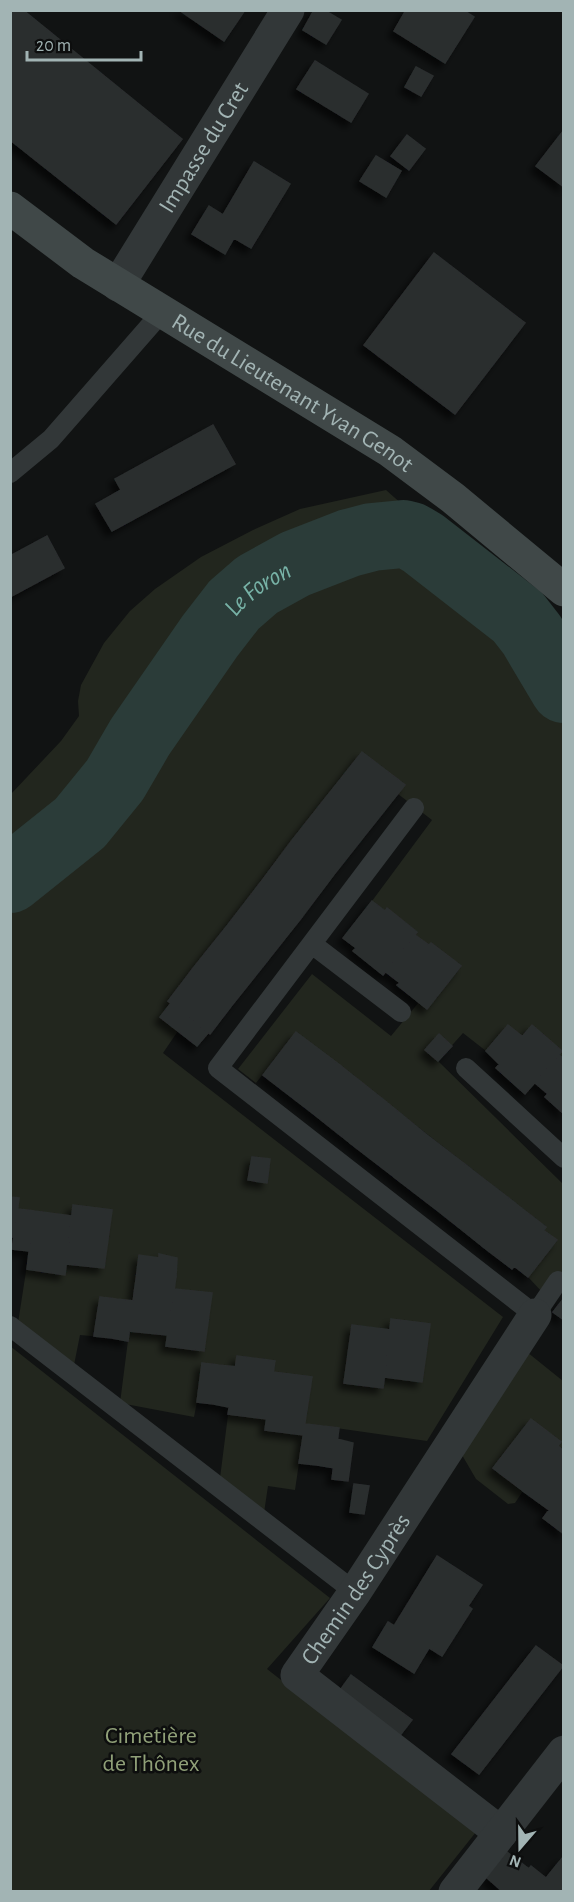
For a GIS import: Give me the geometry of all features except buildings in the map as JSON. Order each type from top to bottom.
[{"type":"street","name":"Impasse du Cret","points":[[118,285],[288,10]]},
{"type":"street","name":"Rue du Lieutenant Yvan Genot","points":[[10,208],[83,263],[390,451],[453,498],[564,590]]},
{"type":"street","name":"Chemin des Cyprès","points":[[501,1833],[297,1675],[355,1592],[535,1315]]},
{"type":"street","points":[[455,1892],[564,1752]]},
{"type":"lane","points":[[10,473],[51,439],[162,312]]},
{"type":"lane","points":[[414,808],[218,1068],[535,1315],[558,1281]]},
{"type":"lane","points":[[312,944],[401,1012]]},
{"type":"lane","points":[[466,1068],[564,1158]]},
{"type":"lane","points":[[10,1326],[355,1592]]},
{"type":"green space","points":[[386,490],[421,521],[385,523],[282,559],[246,579],[174,650],[164,688],[97,788],[56,832],[11,867],[11,794],[61,741],[79,716],[78,701],[81,685],[104,643],[130,611],[155,589],[201,557],[253,530],[300,509]]},
{"type":"green space","points":[[402,552],[425,557],[514,633],[557,689],[563,715],[563,1059],[559,1055],[562,1051],[533,1026],[523,1037],[508,1025],[486,1051],[463,1033],[438,1061],[563,1184],[563,1278],[543,1293],[528,1277],[557,1241],[543,1230],[545,1226],[296,1032],[256,1083],[238,1069],[312,974],[391,1036],[419,1002],[428,1008],[461,967],[415,935],[417,932],[387,909],[385,911],[372,901],[432,820],[398,794],[405,785],[362,752],[168,1000],[171,1003],[160,1017],[178,1031],[163,1053],[503,1317],[427,1441],[322,1426],[316,1465],[299,1463],[295,1490],[268,1486],[264,1513],[220,1478],[229,1407],[197,1402],[194,1417],[120,1403],[133,1301],[117,1300],[111,1338],[80,1335],[74,1365],[18,1323],[29,1252],[12,1249],[14,1238],[11,1237],[10,894],[88,826],[234,621],[284,584],[325,565],[353,557]]},
{"type":"green space","points":[[548,619],[563,631],[563,661]]},
{"type":"green space","name":"Cimetière de Thônex","points":[[10,1346],[330,1598],[267,1669],[476,1832],[429,1891],[11,1891]]},
{"type":"green space","points":[[527,1352],[563,1381],[563,1478],[523,1491],[515,1503],[508,1504],[476,1479],[462,1455]]},
{"type":"waterway","name":"Le Foron","points":[[10,879],[80,823],[115,780],[140,737],[234,605],[257,585],[295,564],[349,543],[372,537],[403,534],[423,543],[518,617],[532,635],[564,689]]}]
